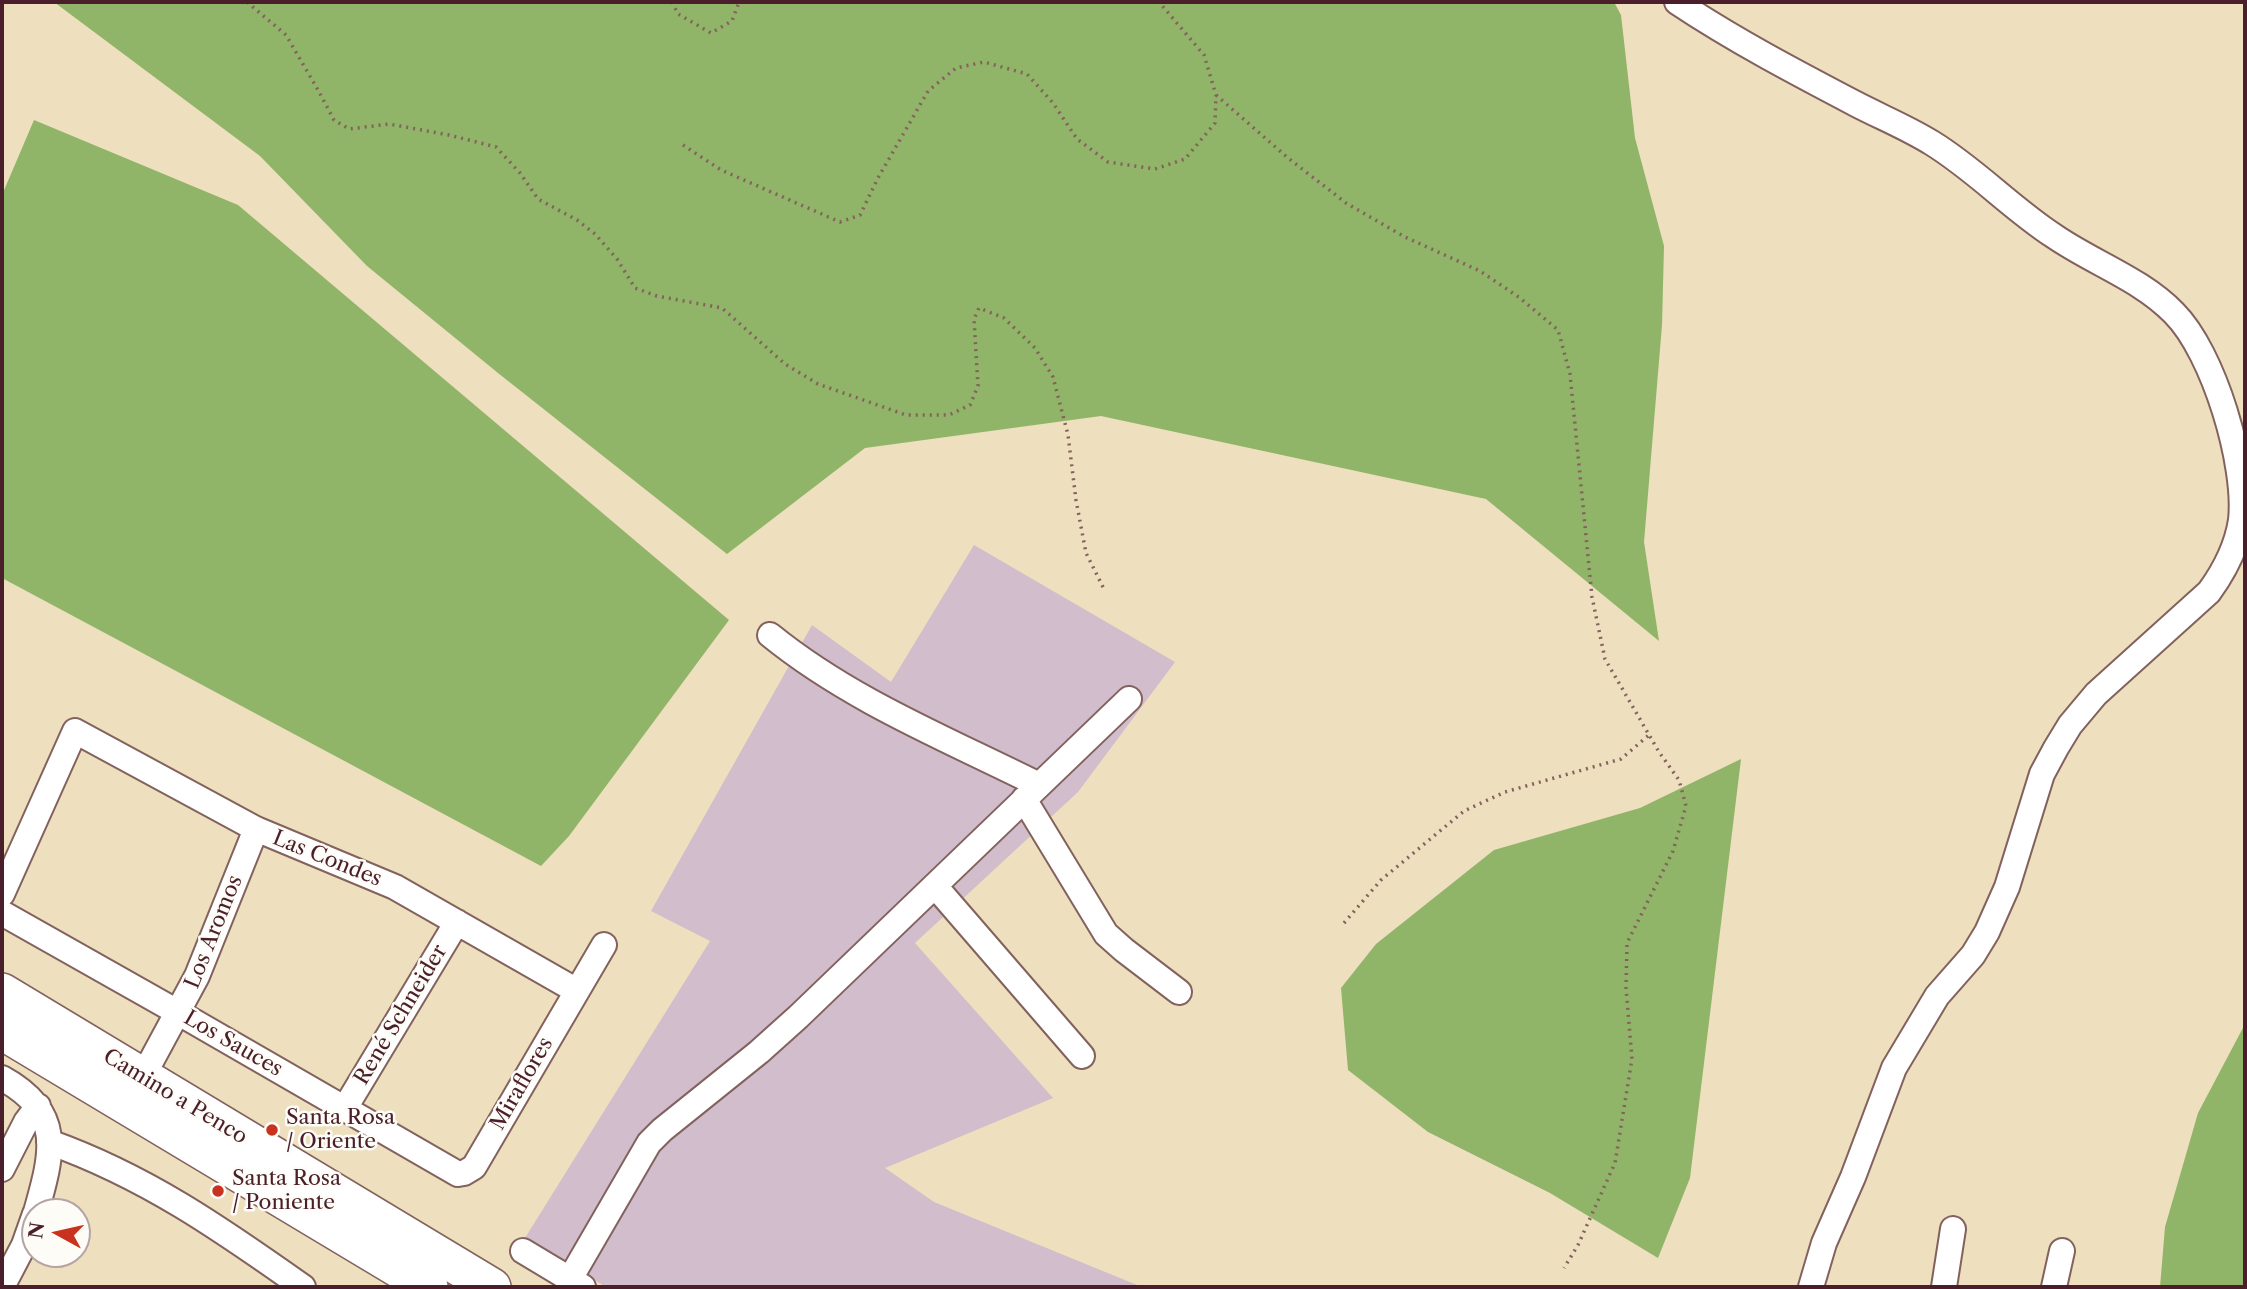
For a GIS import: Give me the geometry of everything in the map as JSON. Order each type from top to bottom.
[{"type":"highway","name":"Camino a Penco","points":[[2,992],[134,1092],[429,1287]]},
{"type":"highway","name":"Camino a Penco","points":[[2,1031],[134,1092],[492,1287]]},
{"type":"street","points":[[1677,2],[1813,82],[1929,141],[1973,172],[2054,237],[2136,283],[2162,302],[2193,336],[2206,363],[2226,415],[2242,487],[2241,522],[2237,539],[2215,584],[2096,694],[2056,748],[2042,774],[2007,887],[1987,932],[1973,955],[1937,996],[1894,1068],[1853,1177],[1824,1243],[1811,1287]]},
{"type":"street","points":[[770,635],[812,668],[846,689],[1032,792],[1106,934],[1179,992]]},
{"type":"street","points":[[523,1251],[577,1283],[644,1151],[655,1137],[779,1035],[1129,699]]},
{"type":"street","name":"Las Condes","points":[[2,894],[75,731],[256,829],[395,887],[577,991]]},
{"type":"street","name":"Los Aromos","points":[[134,1092],[180,1013],[256,829]]},
{"type":"street","points":[[935,886],[1082,1056]]},
{"type":"street","name":"Los Sauces","points":[[2,913],[180,1013],[452,1172],[464,1174]]},
{"type":"street","name":"René Schneider","points":[[345,1108],[457,922]]},
{"type":"street","name":"Miraflores","points":[[464,1174],[474,1167],[604,945]]},
{"type":"street","points":[[7,1081],[31,1097],[38,1106],[48,1130],[49,1142],[39,1198]]},
{"type":"street","points":[[2,1169],[26,1122],[38,1106]]},
{"type":"street","points":[[49,1142],[107,1164],[165,1195],[303,1287]]},
{"type":"street","points":[[1944,1287],[1953,1229]]},
{"type":"street","points":[[2,1287],[21,1251]]},
{"type":"street","points":[[2054,1287],[2062,1251]]},
{"type":"path","points":[[247,2],[286,36],[334,120],[349,129],[389,124],[496,147],[520,173],[538,199],[577,220],[595,234],[617,259],[635,288],[657,296],[722,308],[785,364],[818,384],[906,415],[949,415],[970,405],[978,386],[974,319],[979,308],[1004,318],[1035,348],[1053,377],[1068,435],[1086,554],[1105,591]]},
{"type":"path","points":[[672,2],[678,14],[710,33],[732,21],[738,2]]},
{"type":"path","points":[[683,145],[721,170],[840,222],[860,215],[878,177],[928,91],[956,68],[984,62],[1027,75],[1052,103],[1077,139],[1108,162],[1155,169],[1185,159],[1214,123],[1216,94],[1204,55],[1159,2]]},
{"type":"path","points":[[1216,94],[1287,158],[1346,203],[1405,237],[1480,271],[1520,298],[1558,330],[1570,374],[1592,597],[1601,645],[1605,659],[1649,735],[1679,780],[1686,806],[1673,851],[1628,943],[1626,988],[1632,1059],[1615,1163],[1578,1245],[1564,1268]]},
{"type":"path","points":[[1344,923],[1381,880],[1464,811],[1505,792],[1621,759],[1649,735]]},
{"type":"shaded area","points":[[974,545],[1175,662],[1078,792],[915,943],[1053,1098],[885,1168],[934,1202],[1142,1287],[606,1287],[525,1238],[710,941],[651,911],[812,625],[891,682]]},
{"type":"green space","points":[[54,2],[1614,2],[1621,15],[1635,138],[1664,246],[1662,325],[1644,542],[1659,641],[1486,499],[1101,416],[865,448],[727,554],[367,266],[260,156]]},
{"type":"green space","points":[[34,120],[238,205],[729,620],[569,836],[541,866],[2,578],[2,195]]},
{"type":"green space","points":[[1741,759],[1690,1178],[1658,1258],[1550,1193],[1428,1132],[1348,1070],[1341,988],[1376,944],[1494,850],[1640,808]]},
{"type":"green space","points":[[2245,1024],[2245,1287],[2160,1287],[2165,1227],[2198,1113]]},
{"type":"place","name":"Santa Rosa / Oriente","points":[[272,1130]]},
{"type":"place","name":"Santa Rosa / Poniente","points":[[218,1191]]}]
